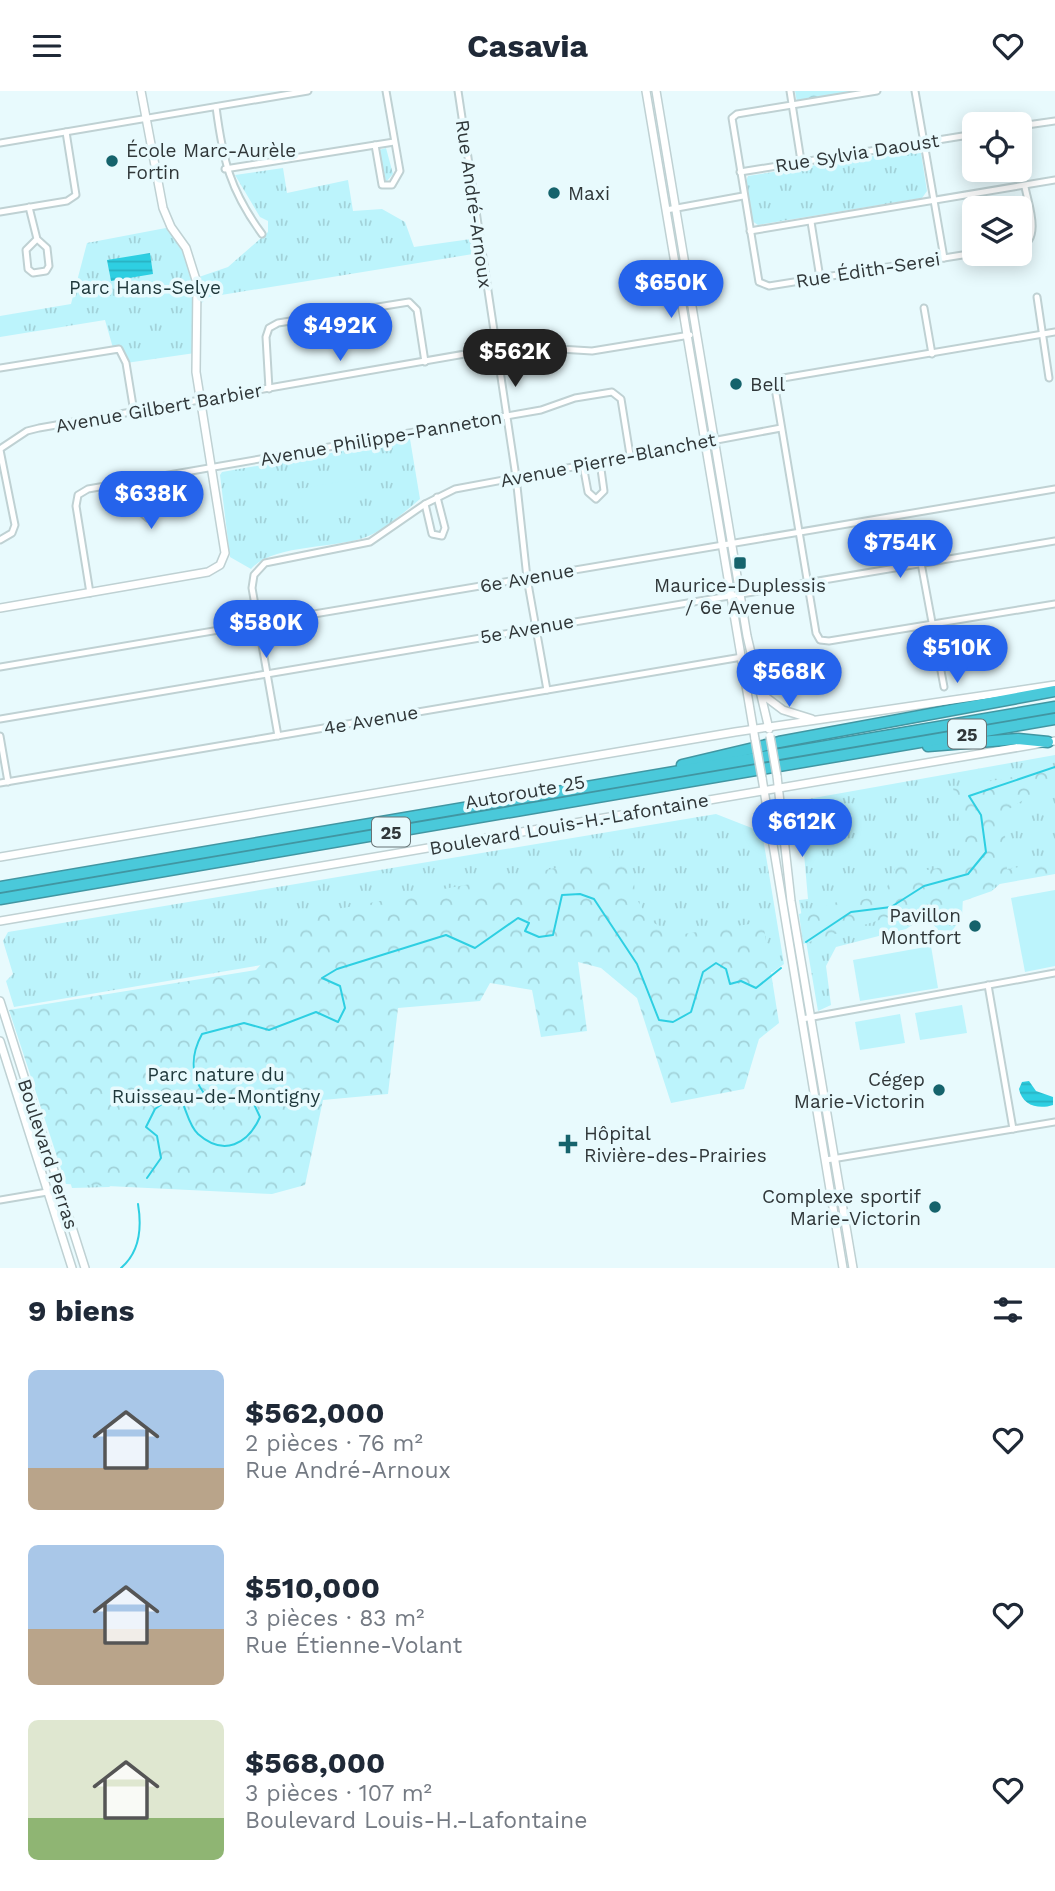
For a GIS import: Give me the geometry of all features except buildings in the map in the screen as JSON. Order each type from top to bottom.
[{"type":"highway","points":[[642,777],[743,749],[1055,691]]},
{"type":"highway","name":"Autoroute 25","points":[[0,887],[1055,707]]},
{"type":"highway","name":"Autoroute 25","points":[[0,899],[1055,719]]},
{"type":"highway","points":[[879,749],[1018,739],[1052,741]]},
{"type":"street","points":[[0,608],[208,572],[223,560],[226,545],[201,401],[195,349],[197,283],[186,248],[171,227],[163,208],[141,91]]},
{"type":"street","points":[[0,143],[308,91]]},
{"type":"street","points":[[375,145],[382,185],[389,186],[399,173],[386,91]]},
{"type":"street","name":"Rue André-Arnoux","points":[[458,91],[516,477],[527,577],[547,690]]},
{"type":"street","points":[[646,91],[844,1268]]},
{"type":"street","points":[[656,91],[747,636],[763,695],[777,776],[790,892],[853,1268]]},
{"type":"street","points":[[790,91],[801,162]]},
{"type":"street","points":[[877,91],[737,114],[732,118],[750,231],[1055,180]]},
{"type":"street","points":[[915,91],[944,258]]},
{"type":"street","points":[[216,107],[225,169],[246,212],[262,234]]},
{"type":"street","points":[[1032,124],[1055,121]]},
{"type":"street","points":[[0,212],[67,201],[76,195],[66,132]]},
{"type":"street","name":"Rue Sylvia Daoust","points":[[740,172],[962,136]]},
{"type":"street","points":[[225,169],[394,142]]},
{"type":"street","points":[[1025,187],[1026,196]]},
{"type":"street","points":[[666,210],[743,196]]},
{"type":"street","points":[[29,207],[37,239],[47,248],[49,268],[33,273],[28,269],[26,250],[37,239]]},
{"type":"street","points":[[811,222],[820,278]]},
{"type":"street","name":"Rue Édith-Serei","points":[[750,231],[757,278],[762,284],[820,278],[962,255]]},
{"type":"street","points":[[1037,297],[1049,378]]},
{"type":"street","points":[[269,389],[266,337],[269,328],[278,323],[409,302],[416,310],[425,362]]},
{"type":"street","points":[[924,308],[932,353]]},
{"type":"street","points":[[1055,332],[777,381],[775,388],[806,582],[816,633],[820,640],[828,641],[1055,604]]},
{"type":"street","name":"Avenue Gilbert Barbier","points":[[0,450],[31,430],[496,349],[525,346],[568,352],[592,351],[697,334]]},
{"type":"street","points":[[0,367],[119,349],[126,363],[134,412]]},
{"type":"street","name":"Avenue Philippe-Panneton","points":[[90,593],[76,506],[81,492],[541,410],[575,398],[616,393],[621,399],[630,455]]},
{"type":"street","name":"Avenue Pierre-Blanchet","points":[[258,623],[253,579],[261,566],[370,543],[425,504],[455,489],[781,428]]},
{"type":"street","points":[[0,450],[15,525],[12,533],[0,540]]},
{"type":"street","points":[[583,464],[587,492],[596,499],[604,491],[600,462]]},
{"type":"street","points":[[136,482],[140,511],[148,518],[156,511],[150,479]]},
{"type":"street","name":"6e Avenue","points":[[0,667],[1055,489]]},
{"type":"street","points":[[425,504],[432,534],[442,536],[445,527],[437,497]]},
{"type":"street","name":"5e Avenue","points":[[0,719],[1055,541]]},
{"type":"street","points":[[921,563],[944,687]]},
{"type":"street","points":[[258,623],[278,736]]},
{"type":"street","name":"4e Avenue","points":[[0,783],[742,657]]},
{"type":"street","points":[[0,857],[754,729],[1055,685]]},
{"type":"street","points":[[763,695],[783,710],[814,720]]},
{"type":"street","points":[[0,736],[8,782]]},
{"type":"street","name":"Boulevard Louis-H.-Lafontaine","points":[[0,921],[1052,741]]},
{"type":"street","points":[[802,1019],[1055,973]]},
{"type":"street","points":[[988,985],[1013,1129]]},
{"type":"street","name":"Boulevard Perras","points":[[0,1001],[85,1268]]},
{"type":"street","name":"Boulevard Perras","points":[[0,1041],[72,1268]]},
{"type":"street","points":[[825,1160],[1055,1122]]},
{"type":"street","points":[[0,1200],[59,1190]]},
{"type":"green space","points":[[795,91],[857,91],[797,102]]},
{"type":"green space","points":[[386,148],[393,174],[386,182],[379,150]]},
{"type":"green space","points":[[916,149],[921,153],[927,191],[922,198],[758,225],[752,221],[746,181],[748,176]]},
{"type":"green space","name":"Parc Hans-Selye","points":[[283,168],[287,193],[348,180],[353,211],[382,209],[405,222],[414,247],[471,239],[473,254],[209,297],[199,305],[195,353],[126,363],[124,356],[113,348],[105,320],[0,337],[0,316],[71,304],[87,243],[171,227],[186,248],[196,278],[228,267],[268,232],[268,221],[260,217],[235,175]]},
{"type":"green space","points":[[410,439],[420,499],[387,525],[373,534],[353,541],[273,555],[251,569],[230,557],[220,475],[222,472]]},
{"type":"green space","points":[[354,479],[360,509],[305,520],[300,489]]},
{"type":"green space","points":[[1055,755],[1055,865],[1003,881],[993,890],[963,897],[962,917],[952,931],[938,930],[926,916],[906,929],[836,947],[826,966],[831,1005],[818,1011],[799,900],[808,899],[800,809],[808,799]]},
{"type":"green space","points":[[1055,769],[1055,780],[1009,809],[1004,817],[1007,869],[1055,861],[1055,874],[994,885],[992,891],[949,906],[941,913],[926,903],[915,909],[803,944],[799,914],[847,899],[853,902],[884,894],[897,864],[907,859],[921,871],[956,865],[965,851],[953,788]]},
{"type":"green space","points":[[716,814],[762,832],[784,964],[773,972],[653,986],[499,923],[109,1187],[72,1188],[66,1169],[262,965],[14,1007],[6,981],[13,974],[3,941],[8,932]]},
{"type":"green space","name":"Parc nature du Ruisseau-de-Montigny","points":[[630,854],[636,898],[650,921],[677,935],[763,922],[779,1023],[759,1039],[744,1089],[671,1103],[637,998],[601,968],[578,962],[587,1031],[541,1037],[532,990],[490,983],[480,1001],[398,1008],[388,1094],[323,1100],[305,1185],[272,1194],[66,1184],[9,1010],[256,970],[306,915]]},
{"type":"green space","points":[[1055,890],[1055,966],[1025,972],[1011,898]]},
{"type":"green space","points":[[931,946],[938,988],[860,1001],[853,960]]},
{"type":"green space","points":[[962,1005],[967,1033],[920,1040],[915,1013]]},
{"type":"green space","points":[[900,1014],[905,1043],[860,1050],[855,1022]]},
{"type":"water","points":[[150,253],[153,274],[111,281],[107,260]]},
{"type":"water","points":[[1029,1081],[1036,1091],[1053,1097],[1053,1105],[1036,1106],[1023,1099],[1019,1089],[1022,1082]]},
{"type":"waterway","points":[[806,942],[851,912],[891,907],[924,886],[968,874],[986,852],[981,815],[969,796],[1055,767]]},
{"type":"waterway","points":[[147,1178],[161,1158],[157,1136],[146,1127],[155,1109],[166,1101],[183,1104],[195,1131],[217,1145],[226,1146],[242,1140],[260,1117],[253,1102],[233,1097],[210,1100],[204,1093],[194,1069],[195,1052],[202,1034],[244,1023],[269,1030],[316,1012],[338,1022],[345,1008],[340,986],[322,978],[337,969],[446,935],[475,948],[518,918],[529,923],[525,931],[539,937],[553,935],[562,895],[580,894],[594,899],[637,964],[659,1020],[673,1022],[691,1012],[703,972],[716,963],[726,969],[730,984],[741,981],[756,988],[781,968]]},
{"type":"waterway","points":[[121,1268],[136,1247],[140,1222],[138,1204]]},
{"type":"place","name":"École Marc-Aurèle Fortin","points":[[112,161]]},
{"type":"place","name":"Maxi","points":[[554,193]]},
{"type":"place","name":"Bell","points":[[736,384]]},
{"type":"place","name":"Maurice-Duplessis / 6e Avenue","points":[[740,563]]},
{"type":"place","name":"Pavillon Montfort","points":[[975,926]]},
{"type":"place","name":"Cégep Marie-Victorin","points":[[939,1090]]},
{"type":"place","name":"Hôpital Rivière-des-Prairies","points":[[568,1144]]},
{"type":"place","name":"Complexe sportif Marie-Victorin","points":[[935,1207]]}]
